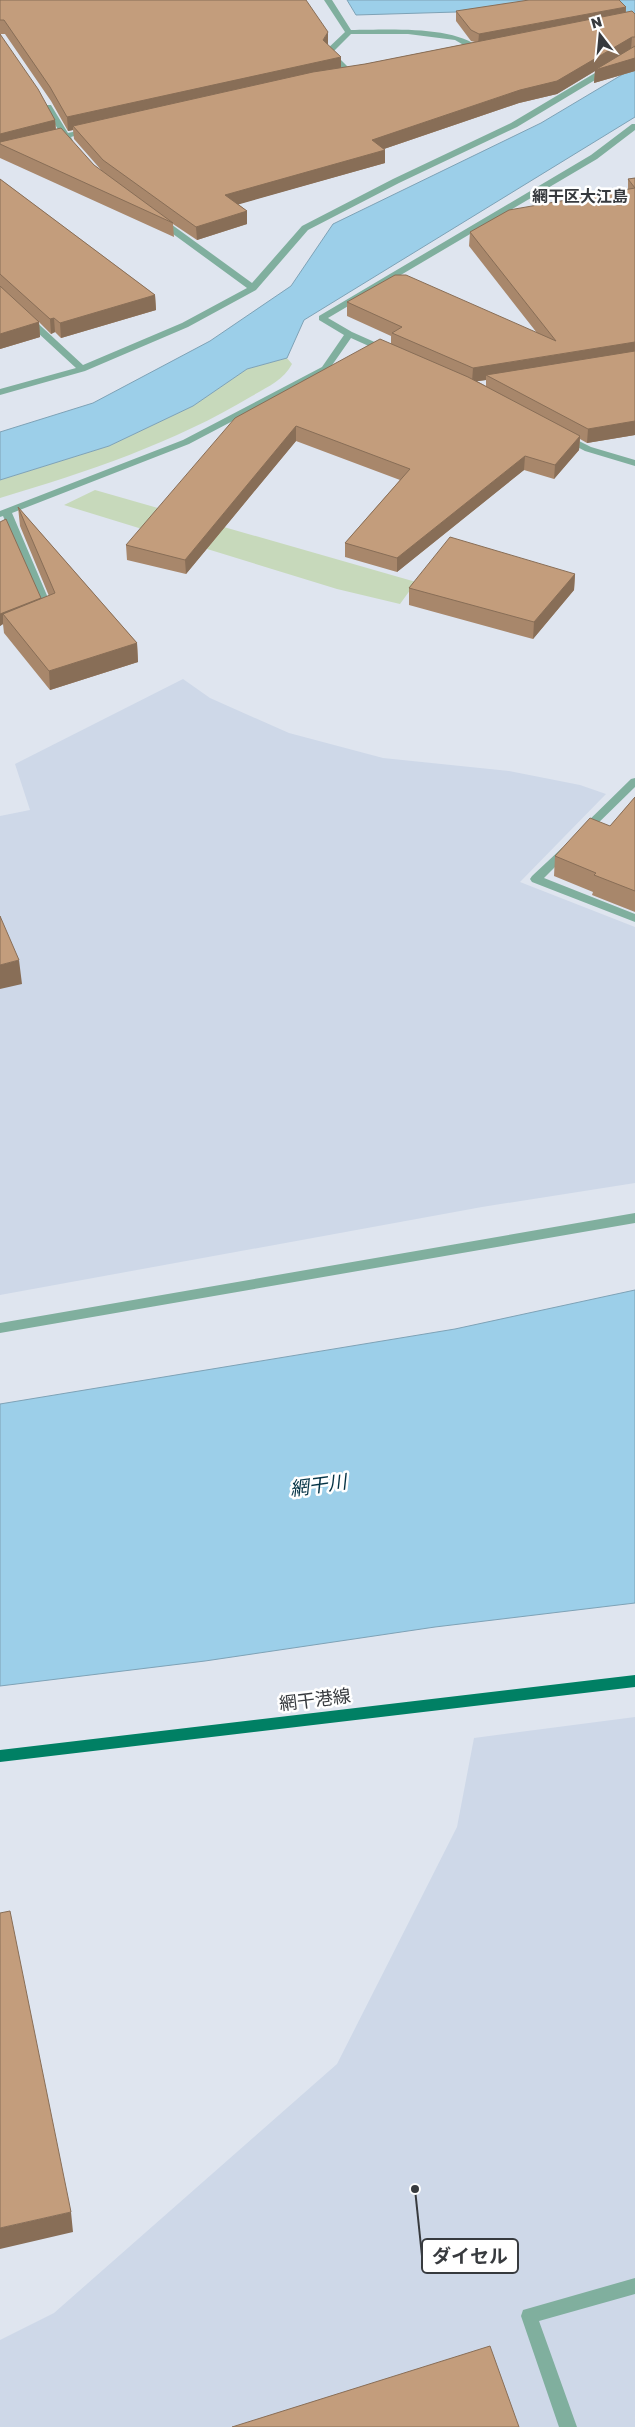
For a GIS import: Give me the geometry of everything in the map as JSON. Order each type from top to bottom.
[{"type":"main road","name":"網干港線","points":[[0,1756],[635,1681]]},
{"type":"street","points":[[328,0],[349,32]]},
{"type":"street","points":[[350,73],[328,52],[349,32],[408,32],[457,38],[477,49]]},
{"type":"street","points":[[467,51],[486,48]]},
{"type":"street","points":[[0,392],[82,369],[185,325],[253,288],[305,228],[396,181],[514,125],[635,53]]},
{"type":"street","points":[[340,75],[360,71]]},
{"type":"street","points":[[45,102],[64,136],[76,149]]},
{"type":"street","points":[[393,353],[349,334],[322,318],[594,157],[635,126]]},
{"type":"street","points":[[46,141],[102,127]]},
{"type":"street","points":[[153,215],[253,288]]},
{"type":"street","points":[[20,311],[82,369]]},
{"type":"street","points":[[42,615],[50,612],[3,513],[186,442],[325,369],[349,334]]},
{"type":"street","points":[[555,431],[588,449],[635,463]]},
{"type":"street","points":[[635,781],[536,879],[635,918]]},
{"type":"street","points":[[0,1328],[635,1218]]},
{"type":"street","points":[[568,2427],[529,2316],[635,2286]]},
{"type":"shaded area","points":[[183,679],[210,698],[289,733],[383,758],[509,771],[580,785],[606,794],[520,882],[635,927],[635,1183],[482,1207],[0,1295],[0,816],[30,810],[15,764]]},
{"type":"shaded area","points":[[635,1717],[635,2427],[0,2427],[0,2340],[54,2313],[337,2064],[457,1827],[474,1738]]},
{"type":"green space","points":[[287,358],[292,364],[289,370],[275,383],[192,428],[97,467],[0,498],[0,480],[109,446],[193,406],[247,369]]},
{"type":"green space","points":[[95,490],[416,582],[400,604],[337,589],[64,505]]},
{"type":"water","points":[[347,0],[635,0],[635,16],[490,11],[356,15]]},
{"type":"water","points":[[635,67],[635,117],[304,320],[287,358],[247,369],[193,406],[109,446],[0,480],[0,432],[93,403],[210,341],[291,286],[333,224],[541,123]]},
{"type":"water","name":"網干川","points":[[635,1290],[635,1603],[435,1627],[205,1661],[0,1686],[0,1404],[455,1329]]},
{"type":"building","points":[[0,0],[306,0],[328,32],[323,40],[341,57],[67,117],[50,87],[4,20],[0,20]]},
{"type":"building","points":[[529,0],[619,0],[626,7],[479,34],[471,30],[456,11]]},
{"type":"building","points":[[632,11],[635,14],[635,37],[557,81],[520,90],[372,140],[385,150],[225,195],[247,211],[196,227],[103,160],[73,126],[313,72],[365,64]]},
{"type":"building","points":[[0,34],[38,89],[55,120],[0,134]]},
{"type":"building","points":[[635,46],[635,58],[595,70]]},
{"type":"building","points":[[61,128],[94,165],[173,223],[0,144],[0,142]]},
{"type":"building","points":[[635,178],[635,188],[628,179]]},
{"type":"building","points":[[0,179],[155,295],[60,323],[54,318],[50,319],[0,274]]},
{"type":"building","points":[[635,188],[635,342],[473,368],[392,333],[402,327],[347,302],[395,275],[406,275],[556,341],[470,232],[509,210]]},
{"type":"building","points":[[0,286],[39,322],[0,334]]},
{"type":"building","points":[[380,339],[468,377],[580,436],[555,465],[525,456],[397,558],[345,543],[410,469],[296,426],[185,560],[126,545],[235,418]]},
{"type":"building","points":[[635,351],[635,421],[588,429],[486,375]]},
{"type":"building","points":[[18,507],[137,643],[49,671],[3,614],[55,593]]},
{"type":"building","points":[[6,519],[41,598],[0,614],[0,522]]},
{"type":"building","points":[[450,537],[575,574],[534,622],[409,588]]},
{"type":"building","points":[[635,797],[635,891],[594,875],[596,873],[555,856],[590,818],[610,826]]},
{"type":"building","points":[[0,916],[19,960],[0,965]]},
{"type":"building","points":[[10,1911],[71,2212],[0,2228],[0,1913]]},
{"type":"building","points":[[490,2346],[519,2427],[232,2427]]},
{"type":"place","name":"ダイセル","points":[[415,2189]]},
{"type":"district","name":"網干区大江島","points":[[580,196]]}]
